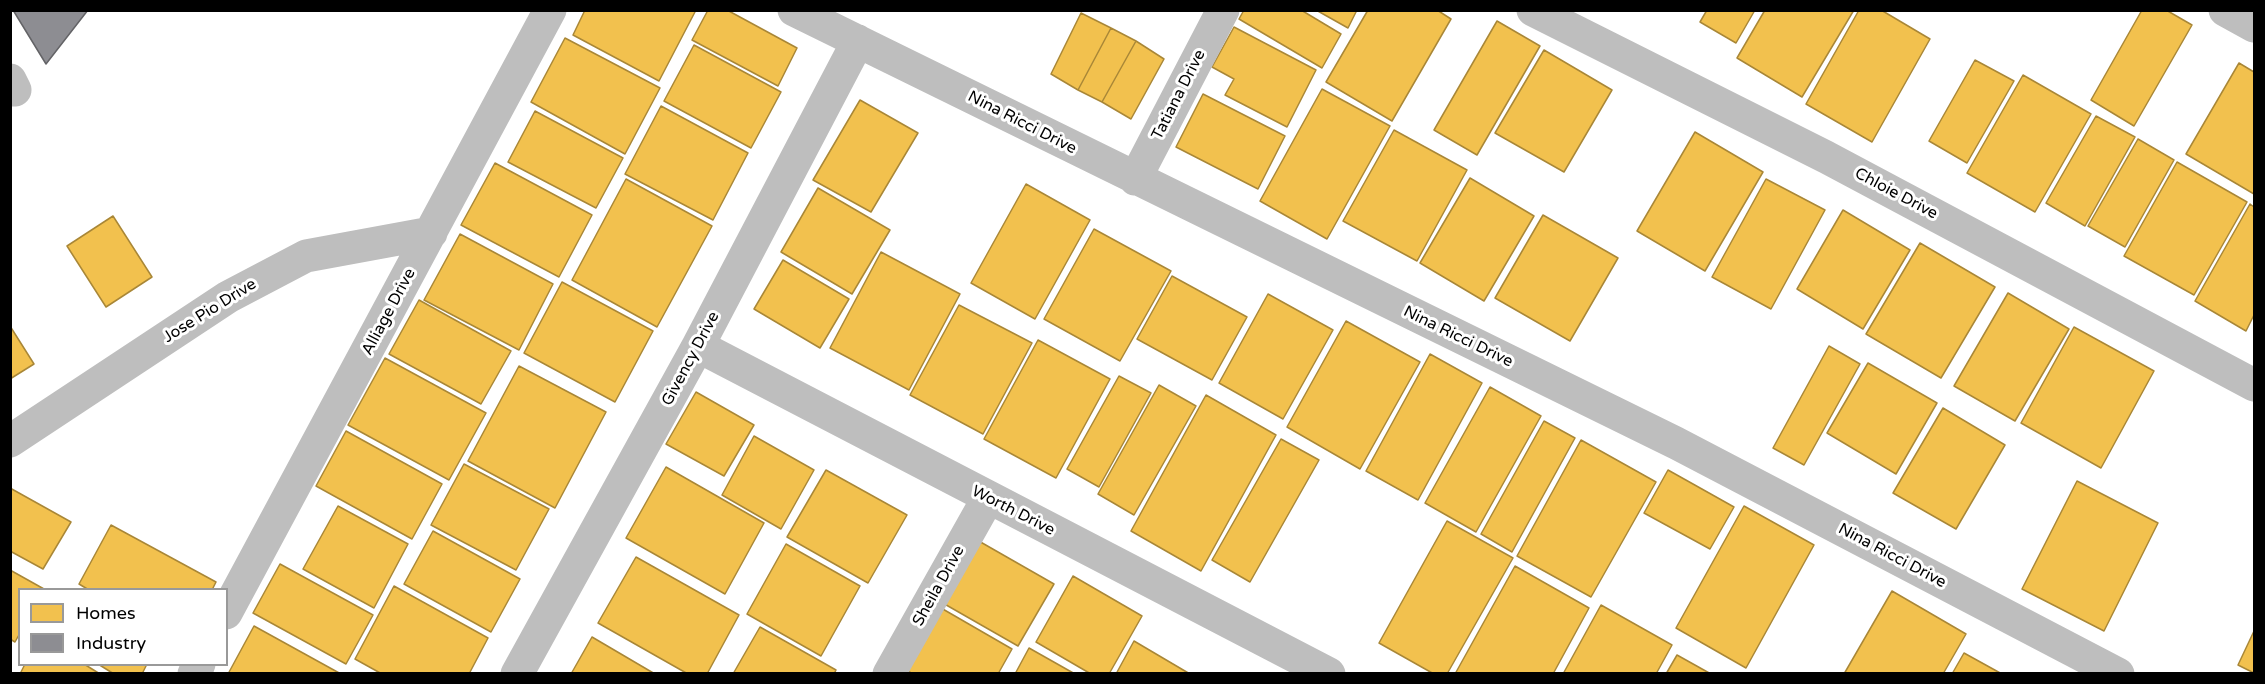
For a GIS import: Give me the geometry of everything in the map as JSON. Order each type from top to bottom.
[{"type":"street","name":"Alliage Drive","points":[[228,609],[550,10]]},
{"type":"street","name":"Nina Ricci Drive","points":[[794,10],[1676,443],[2118,674]]},
{"type":"street","name":"Tatiana Drive","points":[[1136,179],[1223,10]]},
{"type":"street","name":"Chloie Drive","points":[[1533,10],[1826,157],[2254,386]]},
{"type":"street","points":[[2225,10],[2254,26]]},
{"type":"street","name":"Givency Drive","points":[[517,674],[698,346],[858,41]]},
{"type":"street","name":"Jose Pio Drive","points":[[10,441],[228,297],[306,256],[431,233]]},
{"type":"street","name":"Worth Drive","points":[[698,346],[1307,669]]},
{"type":"street","name":"Sheila Drive","points":[[889,674],[988,498]]},
{"type":"building: Homes","points":[[585,10],[696,10],[659,81],[573,35]]},
{"type":"building: Homes","points":[[708,10],[727,10],[797,48],[778,86],[692,40]]},
{"type":"building: Homes","points":[[1244,10],[1301,10],[1341,34],[1322,68],[1239,19]]},
{"type":"building: Homes","points":[[1316,10],[1357,10],[1348,28]]},
{"type":"building: Homes","points":[[1368,10],[1437,10],[1451,19],[1392,121],[1326,82]]},
{"type":"building: Homes","points":[[1707,10],[1755,10],[1736,43],[1700,22]]},
{"type":"building: Homes","points":[[1765,10],[1854,10],[1802,97],[1737,58]]},
{"type":"building: Homes","points":[[1859,10],[1881,10],[1930,39],[1872,142],[1806,104]]},
{"type":"building: Homes","points":[[2142,10],[2166,10],[2192,25],[2134,126],[2091,100]]},
{"type":"building: Homes","points":[[1081,13],[1111,28],[1078,90],[1051,74]]},
{"type":"building: Homes","points":[[1497,21],[1540,46],[1477,155],[1434,130]]},
{"type":"building: Homes","points":[[1234,27],[1316,70],[1287,127],[1225,95],[1234,79],[1212,67]]},
{"type":"building: Homes","points":[[1111,28],[1136,41],[1102,102],[1078,90]]},
{"type":"building: Homes","points":[[565,38],[660,88],[625,154],[531,102]]},
{"type":"building: Homes","points":[[1136,41],[1164,59],[1131,119],[1102,102]]},
{"type":"building: Homes","points":[[694,45],[781,92],[751,148],[664,101]]},
{"type":"building: Homes","points":[[1544,50],[1612,90],[1564,172],[1495,133]]},
{"type":"building: Homes","points":[[1975,60],[2014,81],[1967,163],[1929,141]]},
{"type":"building: Homes","points":[[2239,63],[2254,72],[2254,194],[2186,154]]},
{"type":"building: Homes","points":[[2023,75],[2091,114],[2035,212],[1967,173]]},
{"type":"building: Homes","points":[[1322,89],[1390,126],[1327,239],[1260,201]]},
{"type":"building: Homes","points":[[1203,94],[1285,136],[1258,189],[1176,147]]},
{"type":"building: Homes","points":[[860,100],[918,133],[871,212],[813,180]]},
{"type":"building: Homes","points":[[661,106],[748,153],[713,220],[625,174]]},
{"type":"building: Homes","points":[[535,111],[623,158],[596,208],[508,162]]},
{"type":"building: Homes","points":[[2096,116],[2135,137],[2085,226],[2046,203]]},
{"type":"building: Homes","points":[[1394,130],[1467,170],[1417,261],[1343,221]]},
{"type":"building: Homes","points":[[1695,132],[1763,172],[1705,271],[1637,231]]},
{"type":"building: Homes","points":[[2138,139],[2174,160],[2125,247],[2088,226]]},
{"type":"building: Homes","points":[[2177,162],[2247,202],[2194,295],[2124,256]]},
{"type":"building: Homes","points":[[495,163],[592,215],[559,277],[461,225]]},
{"type":"building: Homes","points":[[1470,178],[1534,216],[1484,301],[1420,263]]},
{"type":"building: Homes","points":[[626,179],[712,226],[657,327],[572,280]]},
{"type":"building: Homes","points":[[1766,179],[1825,210],[1771,309],[1712,277]]},
{"type":"building: Homes","points":[[1026,184],[1090,220],[1035,319],[971,283]]},
{"type":"building: Homes","points":[[818,188],[890,230],[852,294],[781,252]]},
{"type":"building: Homes","points":[[2250,204],[2254,207],[2254,315],[2246,331],[2195,301]]},
{"type":"building: Homes","points":[[1843,210],[1910,250],[1863,329],[1797,289]]},
{"type":"building: Homes","points":[[1543,215],[1618,258],[1570,341],[1495,298]]},
{"type":"building: Homes","points":[[113,216],[152,277],[106,307],[67,246]]},
{"type":"building: Homes","points":[[1094,229],[1171,271],[1120,361],[1044,319]]},
{"type":"building: Homes","points":[[460,234],[553,284],[519,350],[424,300]]},
{"type":"building: Homes","points":[[1920,243],[1995,287],[1941,378],[1866,334]]},
{"type":"building: Homes","points":[[881,252],[960,294],[909,390],[830,348]]},
{"type":"building: Homes","points":[[783,260],[849,299],[820,348],[754,309]]},
{"type":"building: Homes","points":[[1172,276],[1247,317],[1212,380],[1137,339]]},
{"type":"building: Homes","points":[[562,282],[653,331],[615,402],[524,353]]},
{"type":"building: Homes","points":[[2008,293],[2069,329],[2015,421],[1954,386]]},
{"type":"building: Homes","points":[[1268,294],[1333,330],[1283,419],[1219,383]]},
{"type":"building: Homes","points":[[419,300],[511,351],[481,404],[389,354]]},
{"type":"building: Homes","points":[[959,305],[1032,343],[983,434],[910,395]]},
{"type":"building: Homes","points":[[1346,321],[1420,362],[1360,469],[1287,427]]},
{"type":"building: Homes","points":[[10,326],[34,364],[10,379]]},
{"type":"building: Homes","points":[[2074,327],[2154,371],[2101,468],[2021,423]]},
{"type":"building: Homes","points":[[1038,340],[1110,379],[1056,478],[984,439]]},
{"type":"building: Homes","points":[[1829,346],[1860,364],[1804,465],[1773,448]]},
{"type":"building: Homes","points":[[1430,354],[1482,383],[1418,500],[1366,471]]},
{"type":"building: Homes","points":[[385,358],[486,413],[449,480],[348,425]]},
{"type":"building: Homes","points":[[1868,363],[1937,403],[1896,474],[1827,433]]},
{"type":"building: Homes","points":[[519,366],[606,412],[555,508],[468,461]]},
{"type":"building: Homes","points":[[1119,376],[1151,393],[1099,487],[1067,469]]},
{"type":"building: Homes","points":[[1159,385],[1196,406],[1134,515],[1098,494]]},
{"type":"building: Homes","points":[[1490,387],[1541,416],[1476,532],[1425,503]]},
{"type":"building: Homes","points":[[696,392],[754,425],[724,476],[666,444]]},
{"type":"building: Homes","points":[[1206,395],[1276,435],[1201,571],[1131,531]]},
{"type":"building: Homes","points":[[1943,408],[2005,445],[1956,529],[1893,493]]},
{"type":"building: Homes","points":[[1544,421],[1575,438],[1512,552],[1481,534]]},
{"type":"building: Homes","points":[[346,431],[442,484],[412,539],[316,486]]},
{"type":"building: Homes","points":[[754,436],[814,470],[781,529],[722,495]]},
{"type":"building: Homes","points":[[1281,439],[1319,460],[1250,582],[1212,560]]},
{"type":"building: Homes","points":[[1581,440],[1656,482],[1591,597],[1517,556]]},
{"type":"building: Homes","points":[[464,464],[549,509],[516,570],[431,525]]},
{"type":"building: Homes","points":[[666,467],[764,523],[725,594],[626,538]]},
{"type":"building: Homes","points":[[826,470],[907,515],[868,583],[787,537]]},
{"type":"building: Homes","points":[[1668,470],[1734,507],[1710,549],[1644,513]]},
{"type":"building: Homes","points":[[2077,481],[2158,523],[2104,631],[2022,589]]},
{"type":"building: Homes","points":[[10,488],[71,522],[43,569],[10,551]]},
{"type":"building: Homes","points":[[338,506],[408,544],[374,608],[303,569]]},
{"type":"building: Homes","points":[[1744,506],[1814,545],[1746,668],[1676,628]]},
{"type":"building: Homes","points":[[1447,521],[1513,558],[1447,674],[1434,674],[1379,643]]},
{"type":"building: Homes","points":[[111,525],[216,582],[213,588],[86,588],[79,584]]},
{"type":"building: Homes","points":[[433,531],[520,579],[491,632],[404,584]]},
{"type":"building: Homes","points":[[977,540],[1054,584],[1018,646],[941,602]]},
{"type":"building: Homes","points":[[786,544],[860,586],[821,656],[747,614]]},
{"type":"building: Homes","points":[[636,557],[739,615],[707,674],[688,674],[598,623]]},
{"type":"building: Homes","points":[[280,564],[373,615],[346,664],[253,613]]},
{"type":"building: Homes","points":[[1515,566],[1589,608],[1553,674],[1455,674]]},
{"type":"building: Homes","points":[[10,570],[42,588],[18,588],[18,637],[15,642],[10,639]]},
{"type":"building: Homes","points":[[1073,576],[1142,616],[1109,674],[1091,674],[1036,642]]},
{"type":"building: Homes","points":[[394,586],[488,638],[469,674],[382,674],[355,659]]},
{"type":"building: Homes","points":[[1892,591],[1966,634],[1943,674],[1844,674]]},
{"type":"building: Homes","points":[[1601,605],[1672,645],[1656,674],[1563,674]]},
{"type":"building: Homes","points":[[941,608],[1012,649],[998,674],[913,674],[906,670]]},
{"type":"building: Homes","points":[[254,626],[341,674],[228,674]]},
{"type":"building: Homes","points":[[760,627],[836,670],[834,674],[733,674]]},
{"type":"building: Homes","points":[[2254,631],[2254,673],[2238,665]]},
{"type":"building: Homes","points":[[592,637],[655,674],[571,674]]},
{"type":"building: Homes","points":[[1134,641],[1190,674],[1116,674]]},
{"type":"building: Homes","points":[[1029,648],[1075,674],[1015,674]]},
{"type":"building: Homes","points":[[1964,653],[2002,674],[1952,674]]},
{"type":"building: Homes","points":[[1677,655],[1711,674],[1666,674]]},
{"type":"building: Homes","points":[[24,666],[87,666],[100,674],[20,674]]},
{"type":"building: Homes","points":[[101,666],[146,666],[142,674],[114,674]]},
{"type":"building: Industry","points":[[13,10],[88,10],[46,64]]}]
